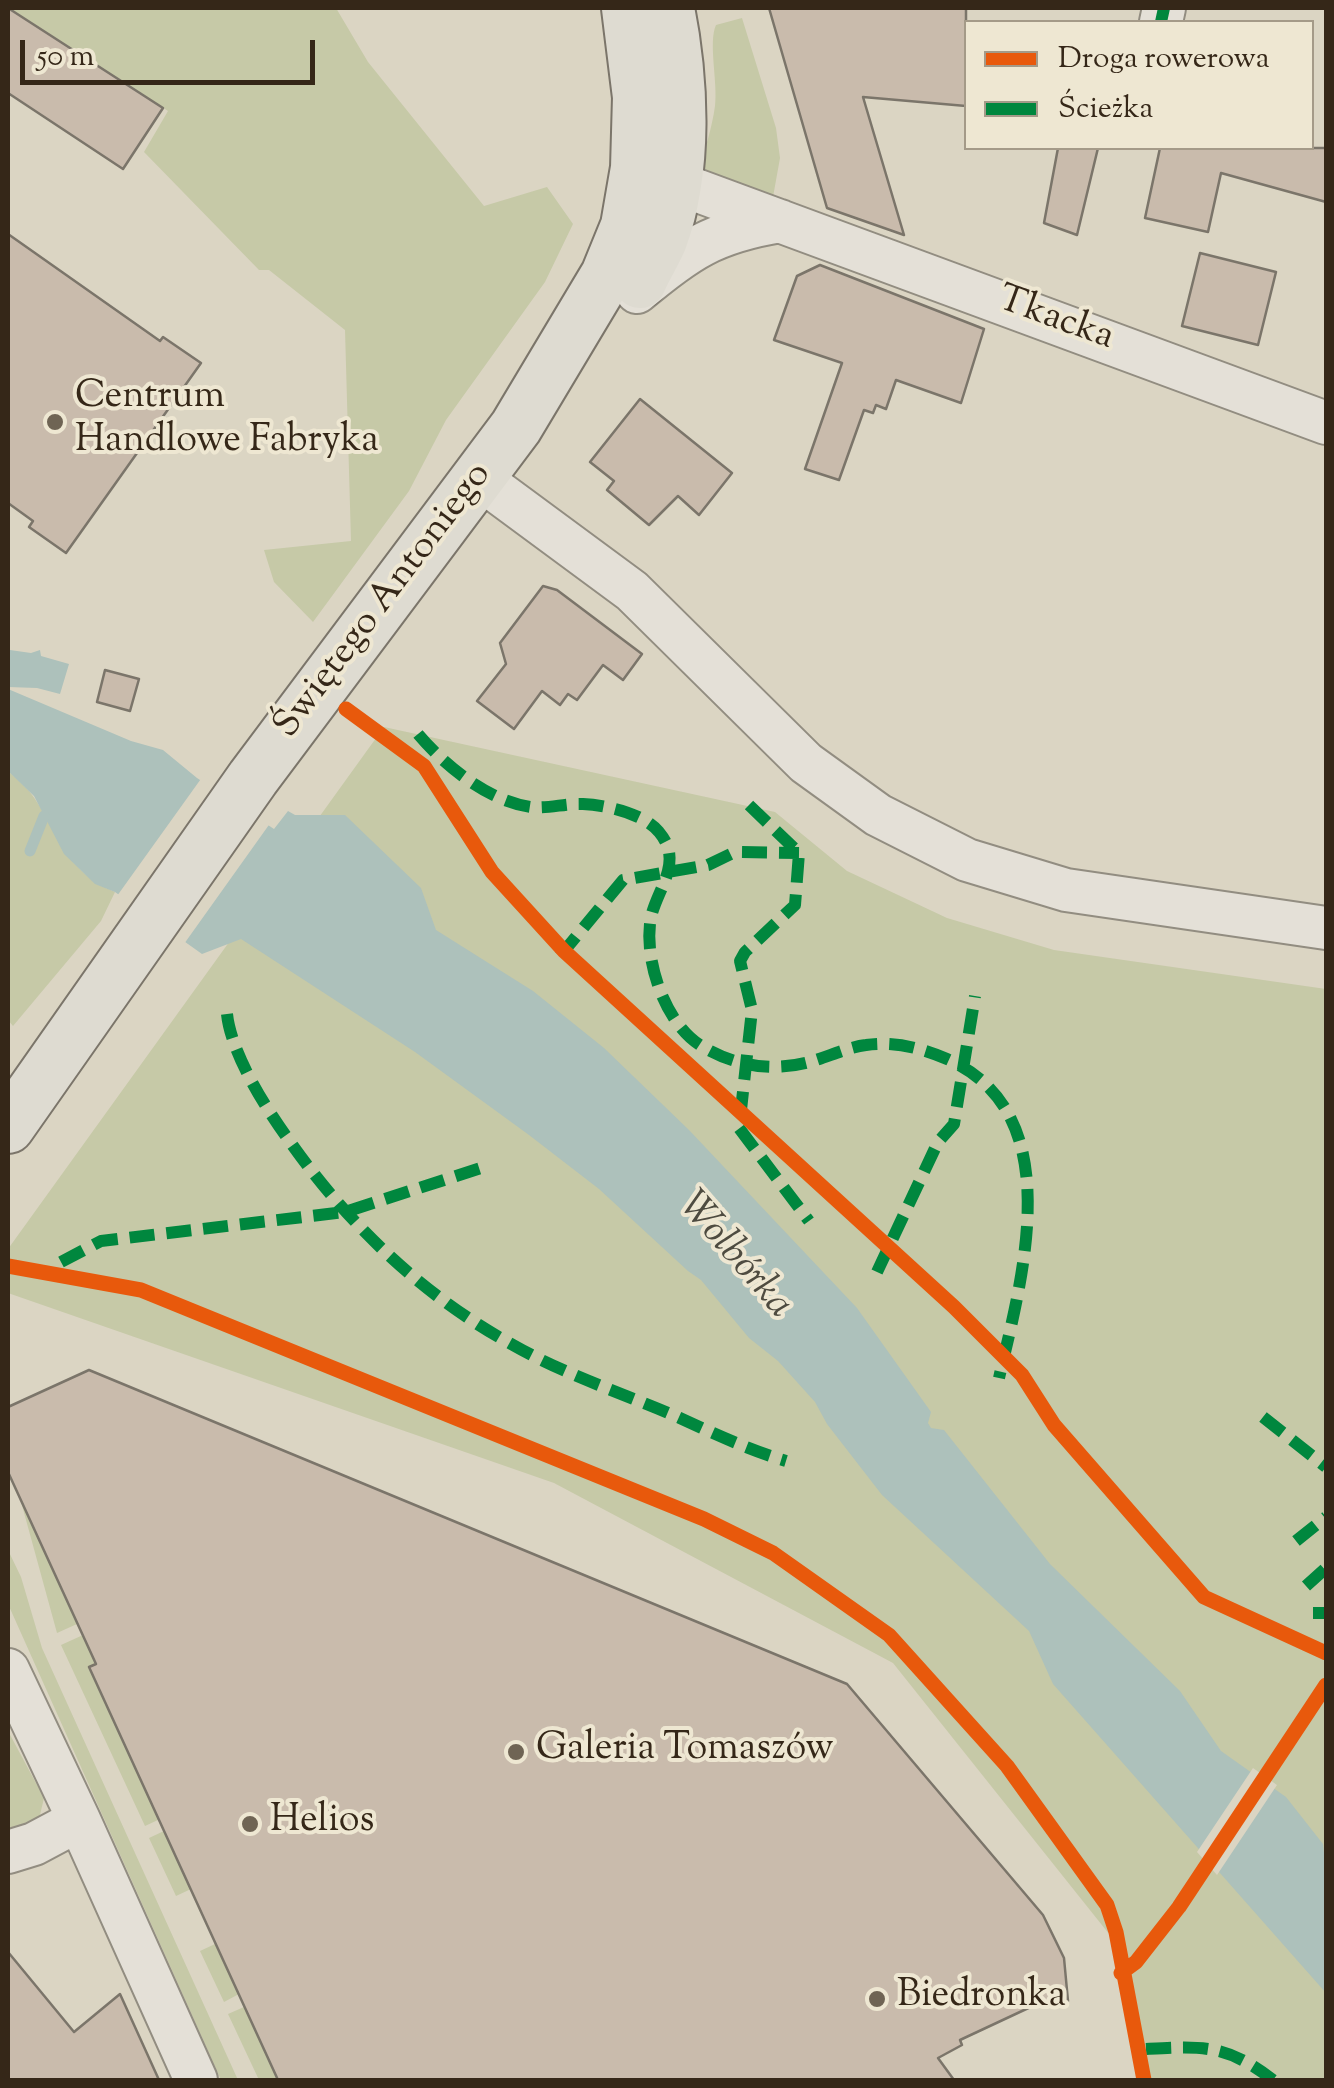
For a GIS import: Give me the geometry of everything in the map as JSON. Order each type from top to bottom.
[{"type":"main road","name":"Świętego Antoniego","points":[[8,1127],[253,778],[516,427],[607,275],[627,226],[636,168],[638,97],[628,8]]},
{"type":"main road","name":"Świętego Antoniego","points":[[516,427],[599,342],[633,296],[661,238],[674,182],[680,107],[677,53],[668,8]]},
{"type":"street","name":"Tkacka","points":[[674,182],[1326,422]]},
{"type":"street","points":[[633,296],[672,262],[712,236],[783,220]]},
{"type":"street","points":[[478,478],[632,592],[806,763],[878,815],[967,860],[1066,890],[1326,928]]},
{"type":"street","points":[[8,1670],[196,2080]]},
{"type":"street","points":[[8,1852],[34,1844],[79,1820]]},
{"type":"green space","points":[[9,8],[336,8],[368,62],[484,206],[547,187],[573,224],[545,282],[446,420],[409,491],[313,622],[274,582],[264,550],[351,541],[345,330],[269,270],[259,270],[144,152],[168,111]]},
{"type":"green space","points":[[742,18],[776,128],[780,158],[773,197],[699,170],[715,106],[714,32],[716,25]]},
{"type":"green space","points":[[384,727],[775,812],[847,871],[947,918],[1054,950],[1326,989],[1326,2080],[1141,2080],[1125,1954],[893,1663],[554,1483],[8,1293],[8,1249]]},
{"type":"green space","points":[[8,771],[32,795],[75,864],[115,892],[101,921],[13,1026],[8,1020]]},
{"type":"green space","points":[[20,1498],[77,1624],[57,1633]]},
{"type":"green space","points":[[8,1550],[21,1577],[42,1648],[238,2080],[221,2080],[8,1604]]},
{"type":"green space","points":[[83,1635],[96,1664],[89,1668],[160,1819],[145,1826],[61,1645]]},
{"type":"green space","points":[[8,1731],[44,1798],[39,1819],[8,1831]]},
{"type":"green space","points":[[164,1831],[191,1889],[176,1896],[149,1838]]},
{"type":"green space","points":[[215,1944],[239,1994],[224,2002],[200,1951]]},
{"type":"green space","points":[[244,2007],[278,2080],[259,2080],[228,2014]]},
{"type":"water","points":[[10,650],[40,650],[41,656],[69,664],[60,694],[8,687]]},
{"type":"water","name":"Wolbórka","points":[[8,689],[131,741],[163,750],[197,778],[274,829],[288,811],[295,815],[345,815],[421,888],[436,930],[533,991],[604,1048],[689,1130],[857,1308],[931,1412],[931,1428],[944,1430],[1050,1564],[1180,1691],[1221,1751],[1286,1797],[1323,1844],[1326,1993],[1053,1684],[1029,1631],[882,1495],[827,1424],[815,1402],[778,1361],[749,1338],[701,1280],[599,1189],[415,1052],[241,939],[202,954],[115,892],[95,884],[64,854],[34,796],[8,771]]},
{"type":"pier","points":[[203,776],[271,822],[184,944],[117,896]]},
{"type":"pier","points":[[1253,1768],[1277,1785],[1217,1875],[1197,1852]]},
{"type":"building","points":[[8,8],[163,108],[123,169],[8,93]]},
{"type":"building","points":[[769,8],[966,8],[964,106],[863,97],[904,235],[827,208]]},
{"type":"building","points":[[1326,148],[1326,202],[1221,173],[1208,232],[1145,218],[1160,150]]},
{"type":"building","points":[[1058,150],[1098,150],[1077,235],[1044,223]]},
{"type":"building","name":"Centrum Handlowe Fabryka","points":[[8,234],[160,341],[163,337],[201,363],[66,553],[29,527],[33,521],[8,503]]},
{"type":"building","points":[[1200,253],[1276,272],[1258,345],[1182,326]]},
{"type":"building","points":[[820,265],[984,329],[961,403],[896,380],[886,409],[876,405],[873,413],[864,410],[839,480],[805,469],[842,363],[774,340],[797,276]]},
{"type":"building","points":[[640,399],[732,473],[699,515],[678,496],[649,525],[607,490],[614,481],[590,462]]},
{"type":"building","points":[[543,586],[557,590],[642,654],[623,680],[603,665],[577,700],[568,694],[560,705],[542,691],[514,729],[477,701],[506,664],[500,643]]},
{"type":"building","points":[[105,670],[139,679],[130,711],[97,702]]},
{"type":"building","name":"Galeria Tomaszów","points":[[89,1370],[847,1684],[1043,1915],[1064,1958],[1068,2001],[1037,2004],[960,2040],[962,2045],[938,2058],[954,2080],[278,2080],[89,1667],[96,1664],[8,1472],[8,1407]]},
{"type":"building","points":[[8,1952],[74,2032],[120,1994],[159,2080],[8,2080]]},
{"type":"waterway","points":[[30,851],[44,816]]},
{"type":"marked path","points":[[1161,20],[1164,8]]},
{"type":"marked path","points":[[418,734],[454,770],[499,798],[531,807],[583,804],[613,809],[635,815],[659,832],[666,843],[669,864],[651,917],[653,969],[676,1021],[700,1045],[742,1063],[771,1067],[801,1064],[860,1046],[897,1045],[947,1059],[985,1084],[1010,1118],[1024,1157],[1028,1201],[1018,1294],[999,1378]]},
{"type":"marked path","points":[[749,805],[799,853],[795,905],[740,961],[752,1010],[739,1128],[809,1221]]},
{"type":"marked path","points":[[560,956],[623,880],[708,865],[735,852],[799,853]]},
{"type":"marked path","points":[[877,1272],[938,1142],[954,1124],[975,996]]},
{"type":"marked path","points":[[227,1014],[241,1061],[286,1136],[359,1226],[416,1279],[479,1325],[532,1355],[786,1461]]},
{"type":"marked path","points":[[61,1262],[101,1241],[345,1212],[484,1167]]},
{"type":"marked path","points":[[1263,1417],[1326,1467]]},
{"type":"marked path","points":[[1296,1541],[1326,1517]]},
{"type":"marked path","points":[[1306,1586],[1326,1568]]},
{"type":"marked path","points":[[1313,1613],[1326,1613]]},
{"type":"marked path","points":[[1146,2049],[1213,2050],[1241,2060],[1273,2080]]},
{"type":"cycle path","points":[[346,709],[424,766],[492,872],[564,951],[954,1307],[1022,1375],[1054,1425],[1204,1597],[1326,1653]]},
{"type":"cycle path","points":[[8,1266],[141,1290],[704,1519],[773,1553],[889,1635],[1007,1766],[1107,1905],[1116,1932],[1144,2080]]},
{"type":"cycle path","points":[[1121,1973],[1136,1962],[1179,1907],[1326,1685]]},
{"type":"place","name":"Centrum Handlowe Fabryka","points":[[55,422]]},
{"type":"place","name":"Galeria Tomaszów","points":[[516,1752]]},
{"type":"place","name":"Helios","points":[[250,1824]]},
{"type":"place","name":"Biedronka","points":[[877,1999]]}]
